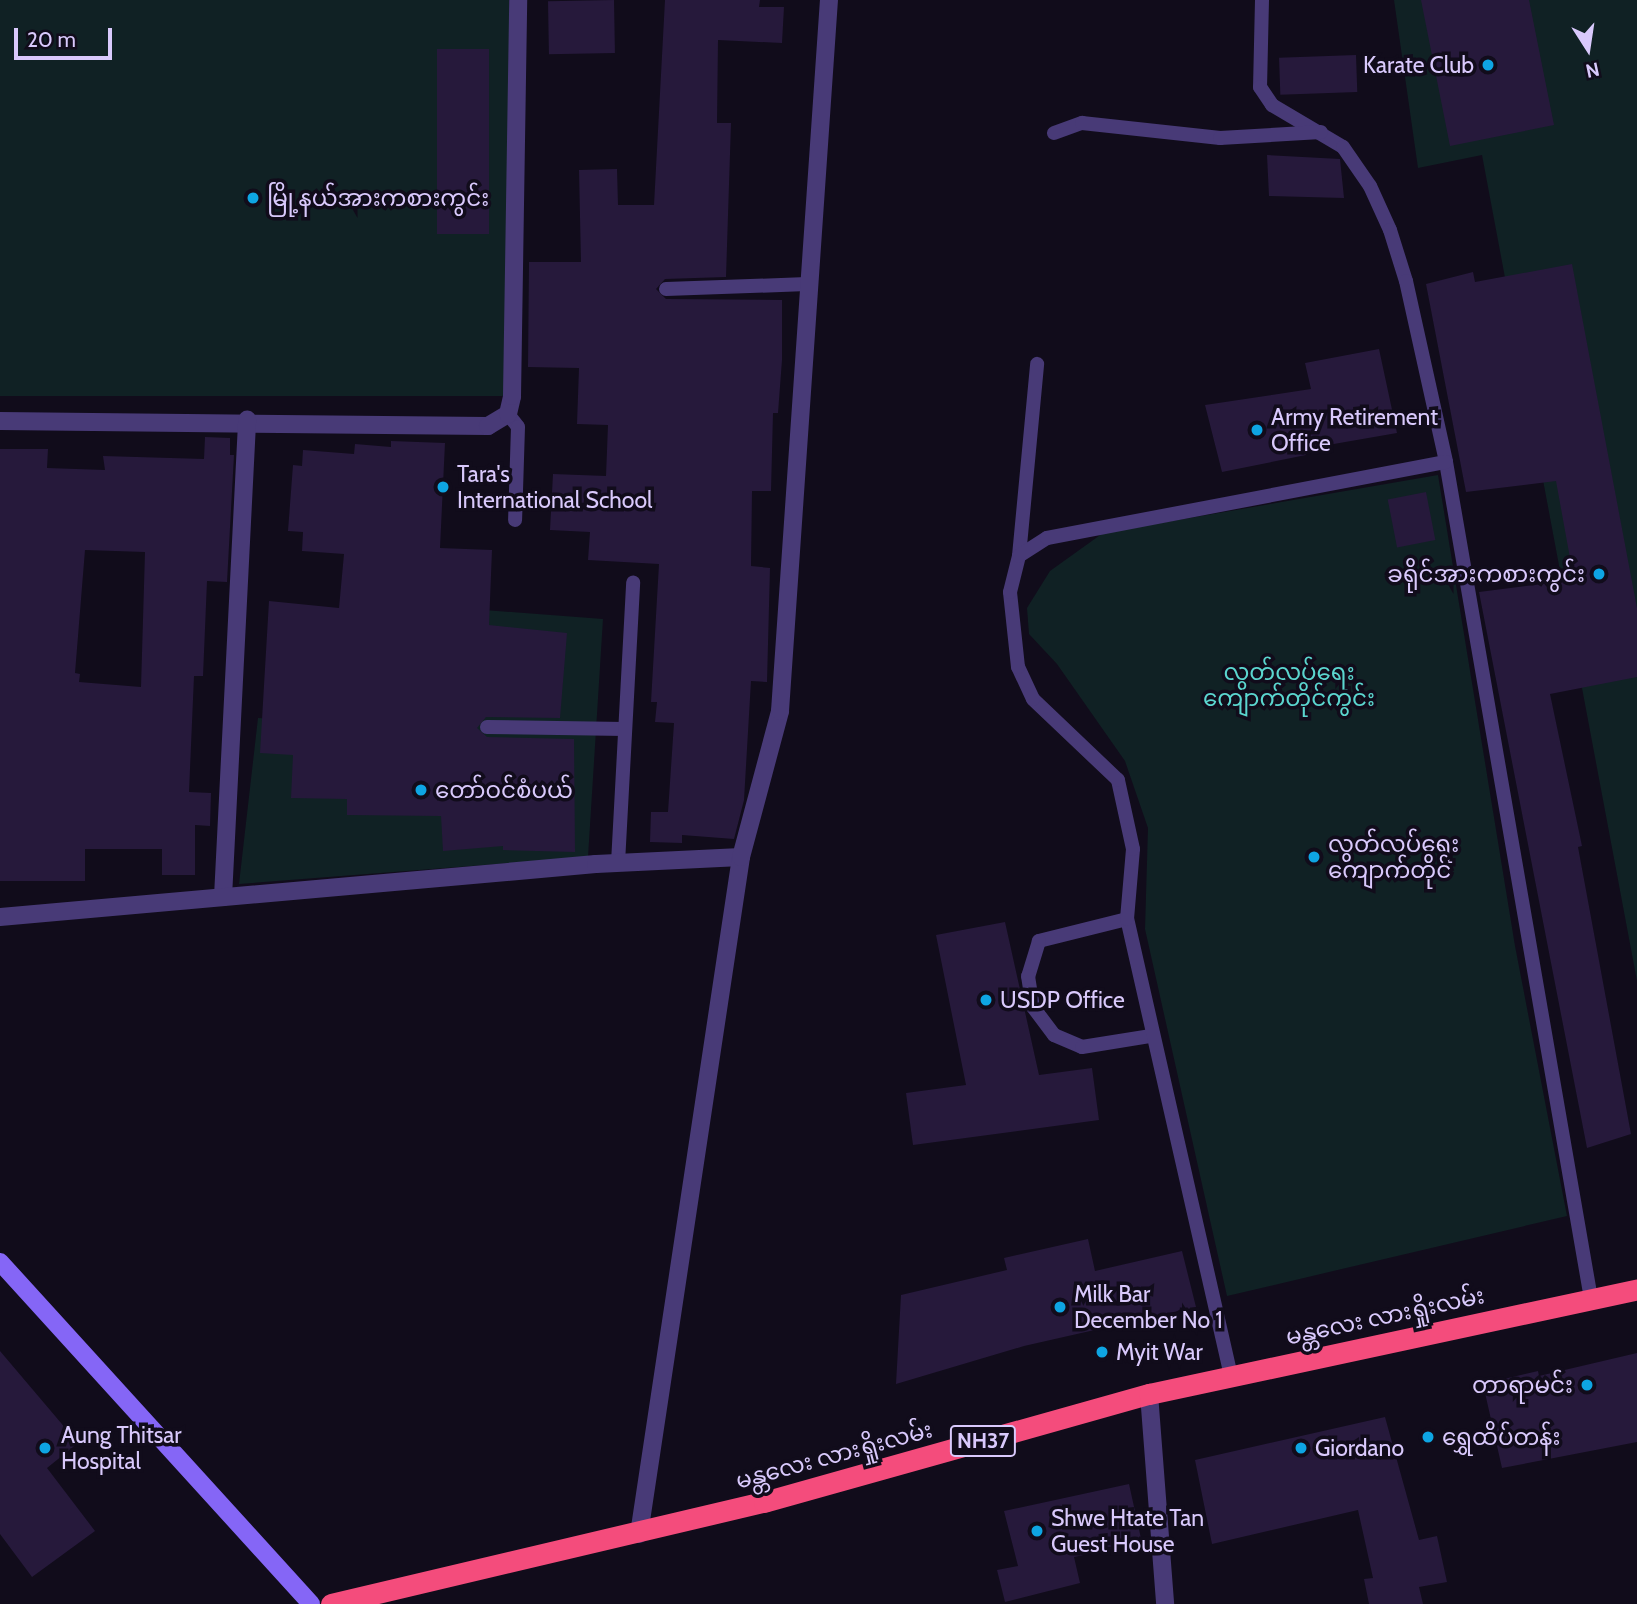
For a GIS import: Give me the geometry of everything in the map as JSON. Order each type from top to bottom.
[{"type":"highway","name":"မန္တလေး လားရှိုးလမ်း","points":[[331,1604],[639,1534],[1149,1394],[1637,1289]]},
{"type":"street","points":[[0,421],[247,420],[488,426],[508,414],[512,396],[518,0]]},
{"type":"street","points":[[639,1534],[741,857],[780,710],[807,284],[829,0]]},
{"type":"street","points":[[223,897],[247,420]]},
{"type":"street","points":[[0,917],[618,863],[741,857]]},
{"type":"street","points":[[0,1262],[311,1604]]},
{"type":"street","points":[[1149,1394],[1165,1604]]},
{"type":"lane","points":[[1262,0],[1260,87],[1272,105],[1343,147],[1370,186],[1390,230],[1446,463],[1591,1299]]},
{"type":"lane","points":[[1054,133],[1082,123],[1220,138],[1321,132]]},
{"type":"lane","points":[[666,289],[807,284]]},
{"type":"lane","points":[[1037,364],[1019,555],[1010,592],[1018,667],[1033,699],[1118,780],[1133,849],[1127,919],[1151,1036],[1231,1376]]},
{"type":"lane","points":[[508,414],[518,426],[515,520]]},
{"type":"lane","points":[[1019,555],[1047,538],[1113,523],[1446,463]]},
{"type":"lane","points":[[618,863],[633,582]]},
{"type":"lane","points":[[487,726],[625,729]]},
{"type":"lane","points":[[1127,919],[1039,941],[1028,976],[1032,1007],[1054,1035],[1082,1047],[1151,1036]]},
{"type":"green space","name":"မြို့နယ်အားကစားကွင်း","points":[[0,0],[509,0],[509,396],[0,396]]},
{"type":"green space","name":"ခရိုင်အားကစားကွင်း","points":[[1394,0],[1637,0],[1637,981],[1482,155],[1418,168]]},
{"type":"green space","name":"လွတ်လပ်ရေး ကျောက်တိုင်ကွင်း","points":[[1438,475],[1515,946],[1567,1216],[1227,1296],[1145,929],[1148,828],[1125,761],[1057,664],[1029,634],[1027,608],[1050,571],[1103,533]]},
{"type":"green space","name":"တော်ဝင်စံပယ်","points":[[379,602],[603,619],[588,857],[239,884],[258,718],[368,723]]},
{"type":"building","points":[[614,0],[615,53],[549,54],[548,1]]},
{"type":"building","points":[[665,0],[760,0],[759,7],[784,7],[782,43],[718,40],[717,123],[731,123],[726,277],[665,279],[656,289],[666,299],[782,300],[782,360],[778,413],[773,413],[771,491],[752,491],[751,566],[770,568],[767,682],[751,681],[744,800],[734,839],[682,835],[682,843],[650,842],[651,812],[668,812],[674,723],[655,722],[657,702],[651,702],[659,564],[588,560],[590,532],[550,530],[553,474],[606,476],[608,425],[577,424],[579,368],[528,367],[529,262],[581,262],[579,170],[617,169],[618,205],[654,205]]},
{"type":"building","name":"Karate Club","points":[[1421,0],[1529,0],[1554,125],[1450,146]]},
{"type":"building","points":[[437,49],[489,49],[489,234],[437,234]]},
{"type":"building","points":[[1356,55],[1357,92],[1280,95],[1279,58]]},
{"type":"building","points":[[1267,155],[1340,159],[1344,198],[1269,196]]},
{"type":"building","points":[[1572,264],[1637,608],[1637,677],[1550,694],[1582,846],[1578,847],[1631,1134],[1587,1148],[1479,592],[1574,580],[1556,481],[1466,492],[1426,284],[1473,272],[1475,282]]},
{"type":"building","points":[[1379,349],[1397,433],[1305,449],[1306,455],[1222,472],[1205,405],[1311,389],[1305,363]]},
{"type":"building","points":[[205,437],[230,438],[230,455],[234,455],[227,582],[207,581],[203,676],[194,676],[189,792],[211,793],[210,826],[195,825],[195,875],[162,875],[162,849],[85,849],[85,881],[0,881],[0,449],[48,449],[47,468],[105,470],[103,456],[204,459]],"holes":[[[85,550],[145,552],[141,687],[79,682],[80,674],[75,673]]]},
{"type":"building","points":[[391,441],[445,443],[440,548],[492,550],[489,625],[567,633],[560,718],[486,717],[477,728],[487,737],[574,739],[575,852],[503,850],[503,846],[443,851],[441,816],[347,815],[347,799],[291,798],[293,755],[260,753],[269,601],[339,608],[344,554],[302,551],[303,532],[288,531],[293,465],[302,466],[303,450],[354,454],[355,444],[391,447]]},
{"type":"building","points":[[1426,492],[1435,540],[1397,548],[1388,499]]},
{"type":"building","points":[[1005,922],[1039,1075],[1092,1068],[1099,1120],[913,1145],[906,1093],[966,1085],[936,935]]},
{"type":"building","points":[[1088,1239],[1095,1271],[1182,1251],[1196,1307],[1024,1346],[896,1384],[901,1295],[1007,1270],[1004,1258]]},
{"type":"building","points":[[0,1351],[78,1443],[47,1468],[95,1531],[32,1577],[0,1534]]},
{"type":"building","points":[[1637,1353],[1637,1442],[1502,1468],[1483,1384],[1538,1371],[1539,1376]]},
{"type":"building","points":[[1385,1417],[1419,1540],[1437,1536],[1447,1582],[1419,1587],[1423,1604],[1369,1604],[1364,1579],[1373,1578],[1358,1510],[1212,1544],[1195,1460]]},
{"type":"building","points":[[1129,1484],[1142,1543],[1074,1557],[1080,1583],[1005,1602],[997,1570],[1018,1566],[1004,1511]]},
{"type":"place","name":"Karate Club","points":[[1488,65]]},
{"type":"place","name":"မြို့နယ်အားကစားကွင်း","points":[[253,198]]},
{"type":"place","name":"Army Retirement Office","points":[[1257,430]]},
{"type":"place","name":"Tara's International School","points":[[443,487]]},
{"type":"place","name":"ခရိုင်အားကစားကွင်း","points":[[1599,574]]},
{"type":"place","name":"တော်ဝင်စံပယ်","points":[[421,790]]},
{"type":"place","name":"လွတ်လပ်ရေး ကျောက်တိုင်","points":[[1314,857]]},
{"type":"place","name":"USDP Office","points":[[986,1000]]},
{"type":"place","name":"Milk Bar December No 1","points":[[1060,1307]]},
{"type":"place","name":"Myit War","points":[[1102,1352]]},
{"type":"place","name":"တာရာမင်း","points":[[1587,1385]]},
{"type":"place","name":"ရွှေထိပ်တန်း","points":[[1428,1437]]},
{"type":"place","name":"Aung Thitsar Hospital","points":[[45,1448]]},
{"type":"place","name":"Giordano","points":[[1301,1448]]},
{"type":"place","name":"Shwe Htate Tan Guest House","points":[[1037,1531]]}]
